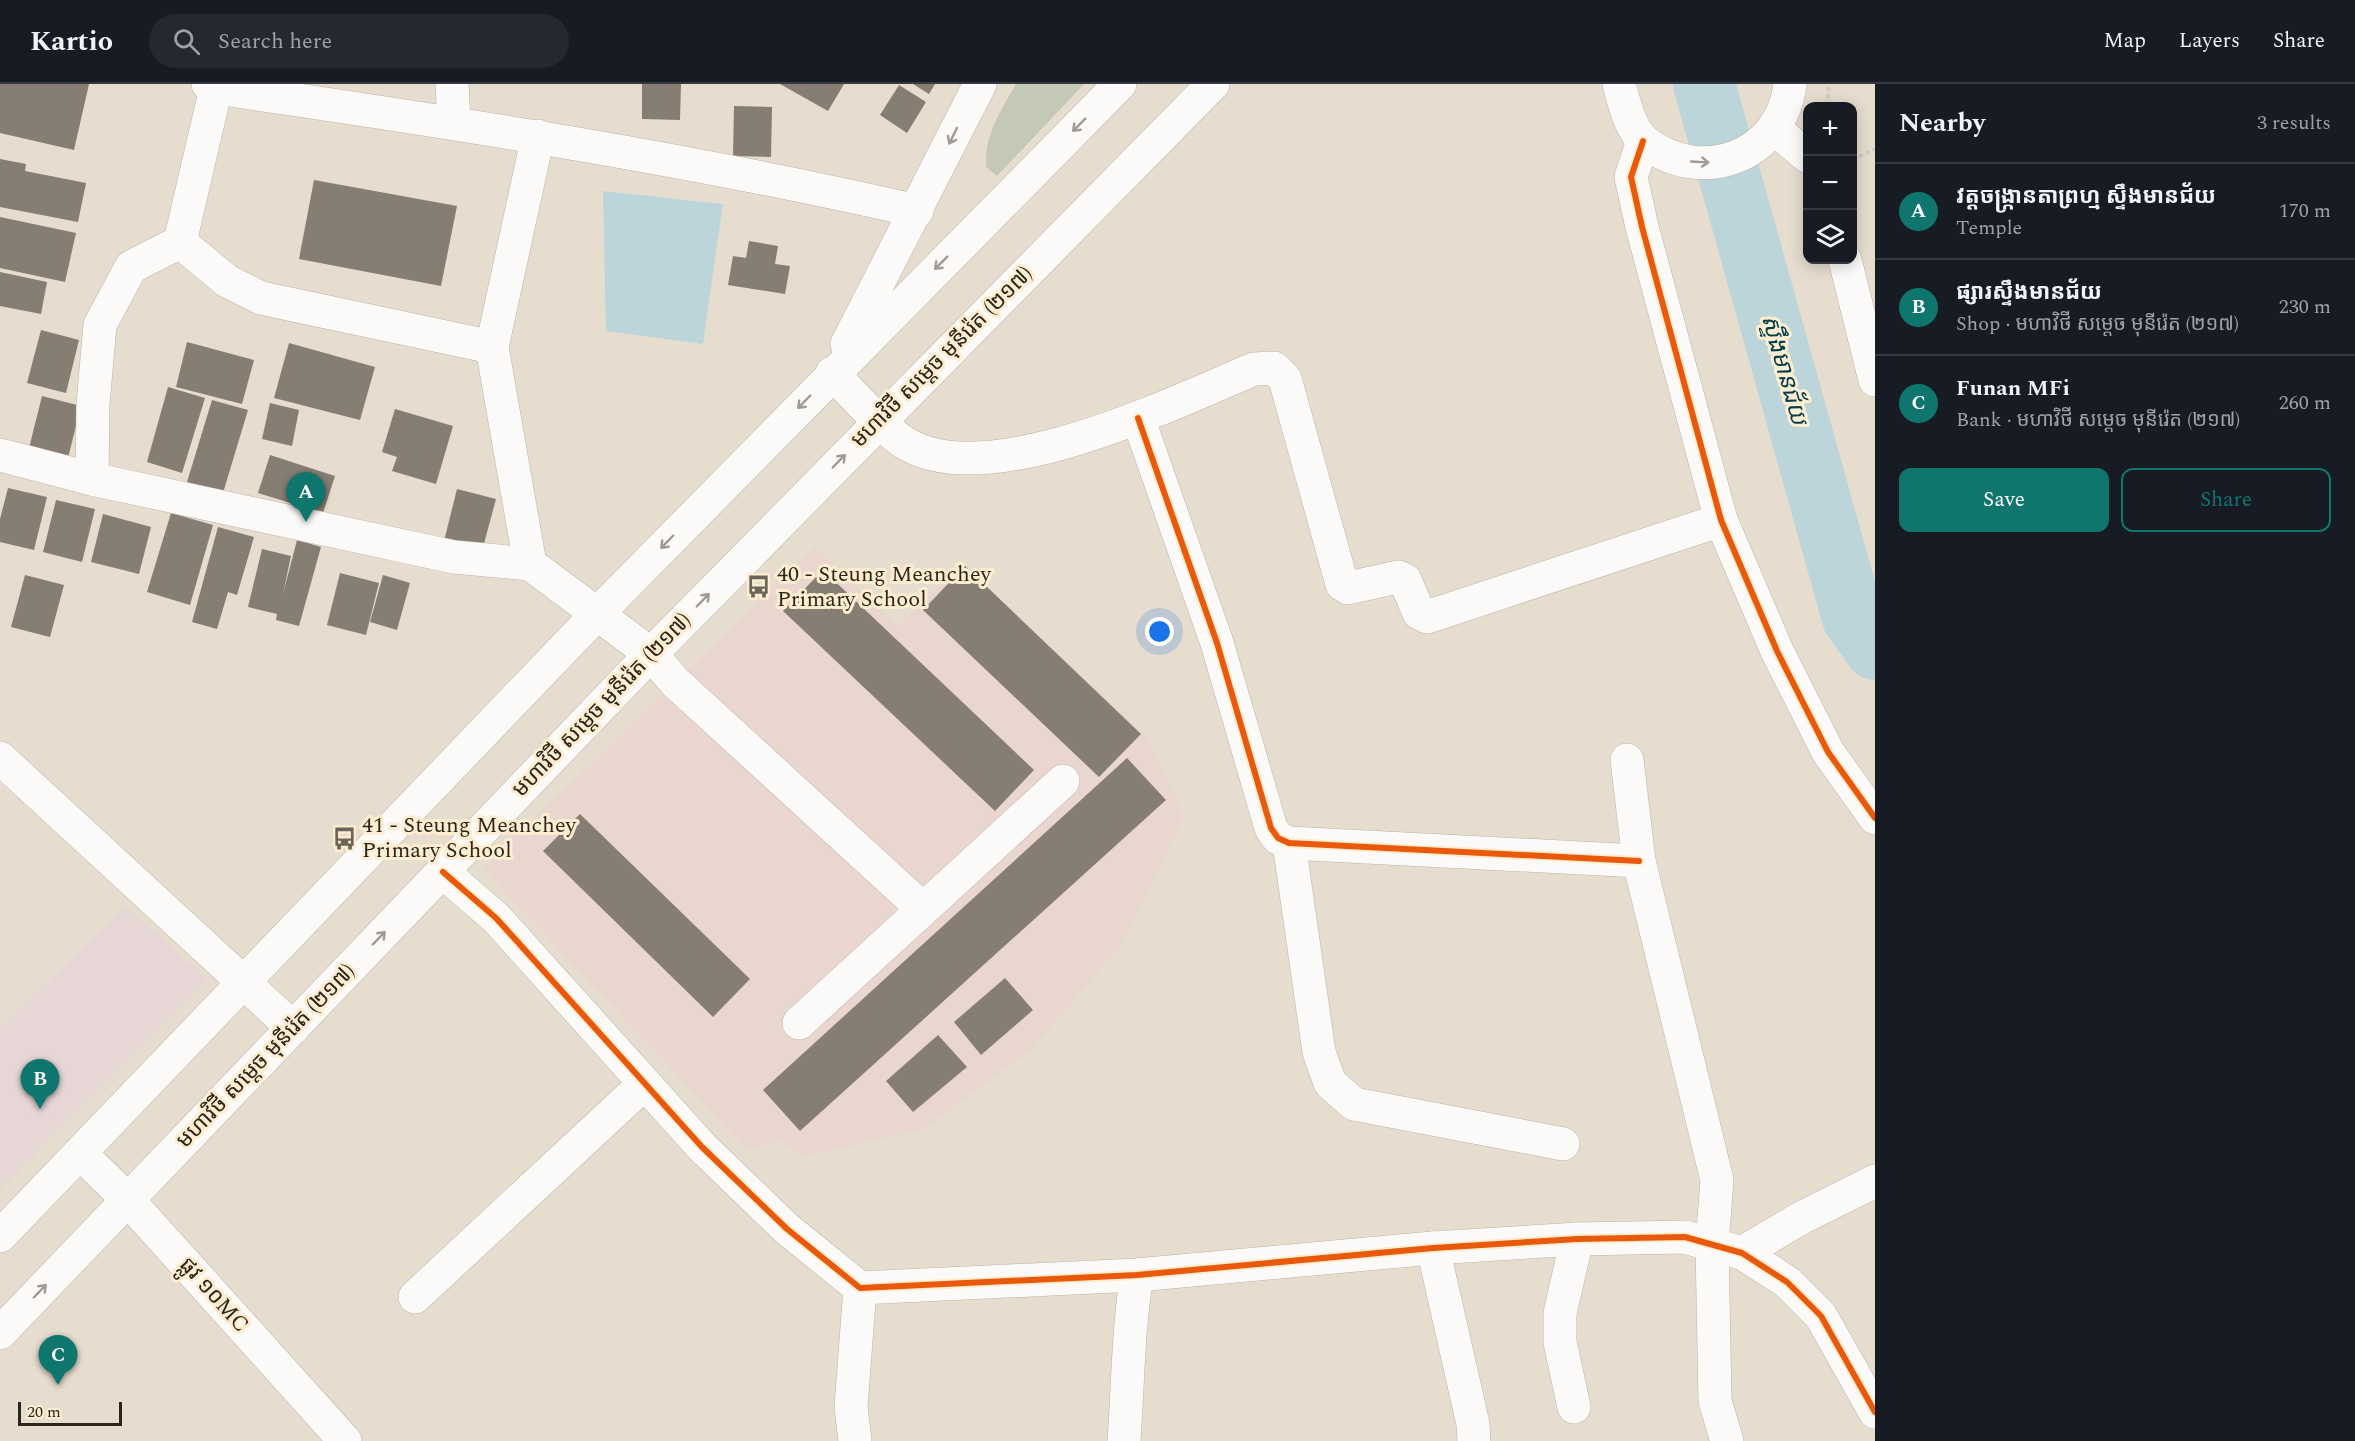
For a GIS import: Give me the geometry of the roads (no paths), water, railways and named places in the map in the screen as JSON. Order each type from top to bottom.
[{"type":"street","points":[[452,84],[454,122]]},
{"type":"street","points":[[832,374],[980,84]]},
{"type":"street","points":[[0,1236],[598,613],[1120,84]]},
{"type":"street","name":"មហាវិថី សម្តេច មុនីរ៉េត (២១៧)","points":[[0,1333],[879,419],[1213,84]]},
{"type":"street","points":[[1619,84],[1626,110],[1645,142],[1666,155],[1688,162],[1711,163],[1734,158],[1755,148],[1774,130],[1790,84]]},
{"type":"street","points":[[180,242],[212,86],[537,136],[844,194],[917,211]]},
{"type":"street","points":[[1774,130],[1807,156]]},
{"type":"street","points":[[530,564],[492,347],[537,136]]},
{"type":"street","points":[[1645,142],[1631,177],[1642,227],[1721,520],[1777,651],[1828,752],[1875,818]]},
{"type":"street","points":[[180,242],[227,281],[261,298],[492,347]]},
{"type":"street","points":[[92,479],[93,404],[100,325],[131,267],[180,242]]},
{"type":"street","points":[[1846,264],[1875,380]]},
{"type":"street","points":[[832,374],[905,443],[940,456],[985,457],[1047,448],[1138,418],[1254,369],[1274,368],[1286,379],[1342,584],[1348,588],[1398,577],[1405,580],[1419,613],[1427,617],[1721,520]]},
{"type":"street","points":[[1138,418],[1217,644],[1271,828],[1278,838],[1289,843],[1639,861]]},
{"type":"street","points":[[0,455],[92,479],[454,558],[530,564],[651,654],[675,682],[922,909]]},
{"type":"street","points":[[0,758],[293,1028]]},
{"type":"street","points":[[1627,760],[1639,861],[1717,1180],[1727,1249],[1715,1401],[1727,1441]]},
{"type":"street","points":[[799,1023],[1063,781]]},
{"type":"street","points":[[1289,843],[1319,1052],[1330,1083],[1354,1104],[1563,1144]]},
{"type":"street","points":[[442,872],[496,918],[702,1148],[787,1229],[860,1288],[1137,1275],[1433,1248],[1577,1239],[1685,1237],[1727,1249],[1787,1282],[1821,1316],[1875,1412]]},
{"type":"street","points":[[415,1297],[644,1084]]},
{"type":"street","name":"ផ្លូវ ១០MC","points":[[80,1153],[128,1200],[345,1441]]},
{"type":"street","points":[[1727,1249],[1800,1218],[1875,1181]]},
{"type":"street","points":[[1574,1407],[1560,1342],[1560,1312],[1577,1239]]},
{"type":"street","points":[[1433,1248],[1473,1424],[1474,1441]]},
{"type":"street","points":[[1124,1441],[1131,1351],[1131,1314],[1137,1275]]},
{"type":"street","points":[[855,1441],[851,1407],[860,1288]]},
{"type":"water","points":[[603,191],[723,204],[703,344],[606,331]]},
{"type":"waterway","name":"ស្ទឹងមានជ័យ","points":[[1704,84],[1853,618],[1875,649]]},
{"type":"place","name":"វត្តចង្ក្រានតាព្រហ្ម ស្ទឹងមានជ័យ","points":[[306,522]]},
{"type":"place","name":"40 - Steung Meanchey Primary School","points":[[759,587]]},
{"type":"place","name":"41 - Steung Meanchey Primary School","points":[[344,838]]},
{"type":"place","name":"ផ្សារស្ទឹងមានជ័យ","points":[[40,1109]]},
{"type":"place","name":"Funan MFi","points":[[58,1385]]}]
